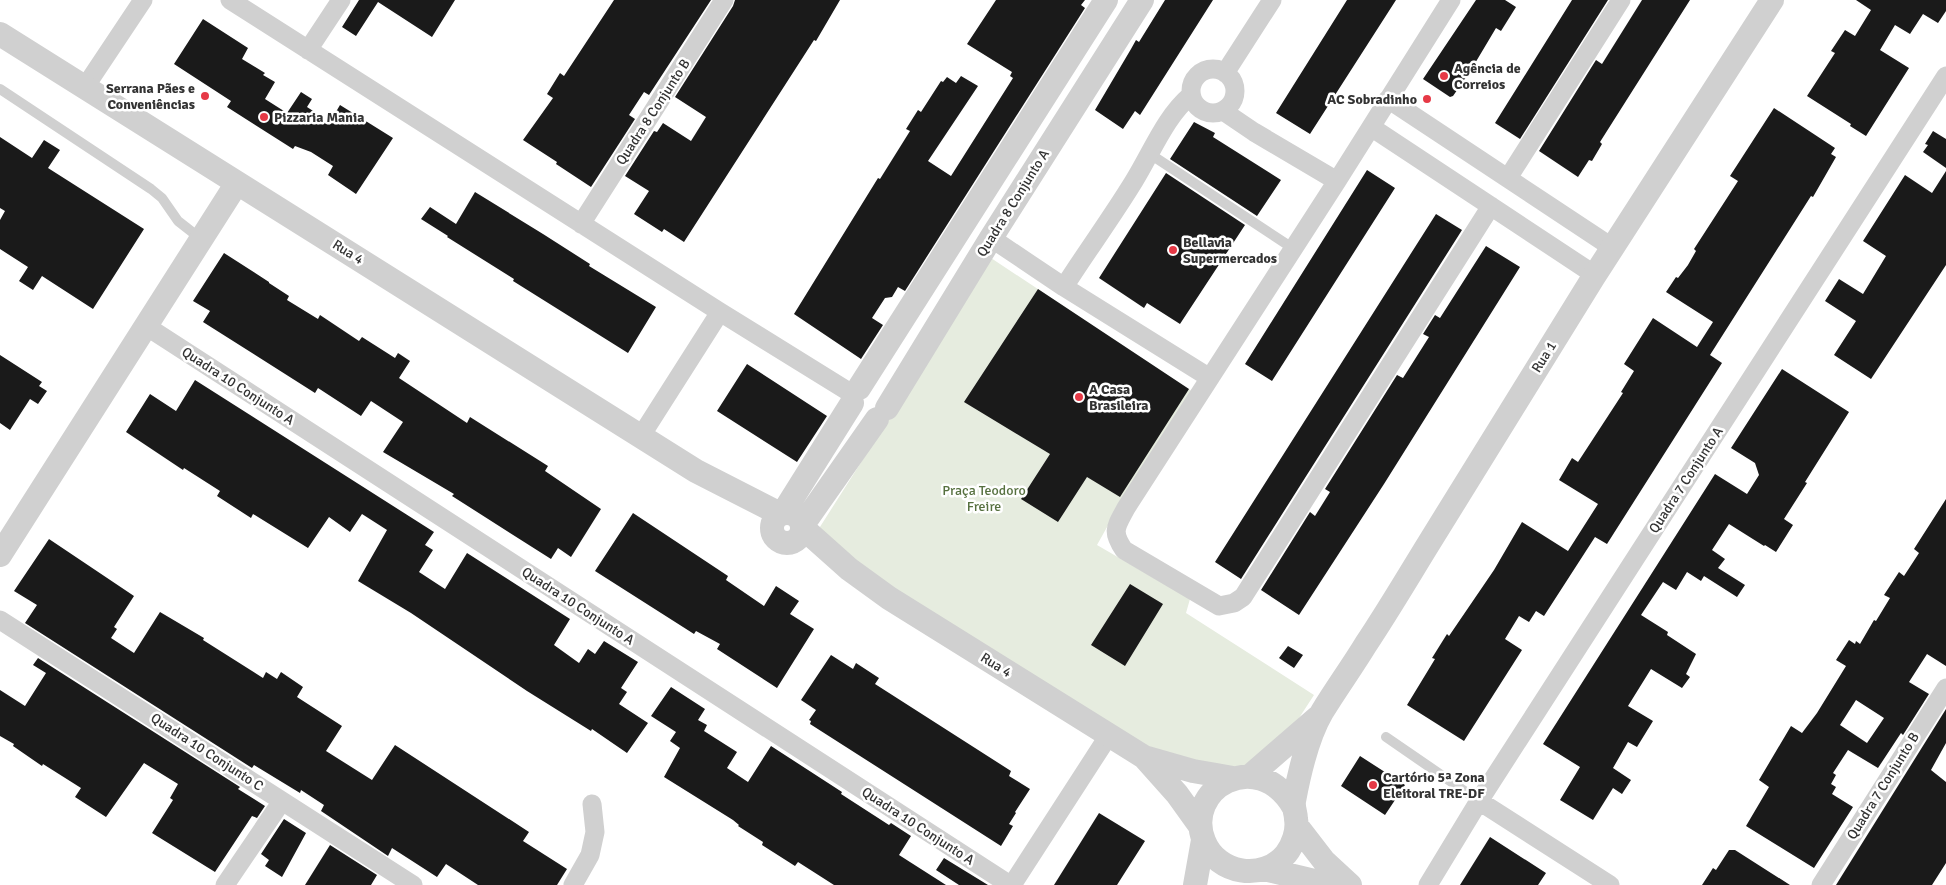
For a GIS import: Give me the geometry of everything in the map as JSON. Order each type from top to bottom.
[{"type":"street","points":[[85,87],[143,0]]},
{"type":"street","points":[[230,0],[720,312],[855,395]]},
{"type":"street","points":[[308,50],[341,0]]},
{"type":"street","name":"Quadra 8 Conjunto B","points":[[581,224],[724,0]]},
{"type":"street","points":[[789,525],[855,395],[1106,0]]},
{"type":"street","name":"Quadra 8 Conjunto A","points":[[789,525],[882,414],[990,238],[1142,0]]},
{"type":"street","points":[[1225,73],[1272,0]]},
{"type":"street","points":[[1451,0],[1294,249],[1126,508],[1116,528],[1116,539],[1124,550],[1219,606],[1234,603],[1243,597],[1491,206]]},
{"type":"street","points":[[1508,178],[1621,0]]},
{"type":"street","name":"Rua 1","points":[[1320,716],[1368,642],[1595,275],[1772,0]]},
{"type":"street","name":"Rua 4","points":[[0,34],[696,471],[789,525],[889,598],[1144,757]]},
{"type":"street","points":[[1065,63],[1070,60],[1081,61],[1089,68],[1092,78]]},
{"type":"street","points":[[1215,69],[1225,73],[1232,80],[1235,88],[1230,106],[1215,114],[1199,109],[1191,95],[1191,86],[1196,77],[1205,71],[1215,69]]},
{"type":"street","name":"Quadra 7 Conjunto A","points":[[1428,885],[1479,801],[1946,76]]},
{"type":"street","points":[[1046,93],[1053,105],[1059,109],[1072,109]]},
{"type":"street","points":[[1064,287],[1134,180],[1177,109],[1191,95]]},
{"type":"street","points":[[1388,99],[1613,248]]},
{"type":"street","points":[[1223,111],[1254,132],[1337,181]]},
{"type":"street","points":[[1406,150],[1424,123]]},
{"type":"street","points":[[1371,127],[1595,275]]},
{"type":"street","points":[[0,556],[237,183]]},
{"type":"street","points":[[1539,238],[1557,211]]},
{"type":"street","points":[[990,238],[1064,287],[1210,378]]},
{"type":"street","points":[[641,436],[720,312]]},
{"type":"street","name":"Quadra 10 Conjunto A","points":[[146,326],[1011,885]]},
{"type":"street","points":[[855,395],[854,411],[860,417],[868,420],[882,414]]},
{"type":"street","name":"Quadra 10 Conjunto C","points":[[0,620],[413,885]]},
{"type":"street","name":"Quadra 7 Conjunto B","points":[[1821,885],[1946,688]]},
{"type":"street","points":[[1195,885],[1202,833],[1202,811],[1209,797],[1219,786],[1242,777],[1320,716]]},
{"type":"street","points":[[1233,885],[1276,863],[1287,853],[1294,841],[1295,816],[1308,748],[1320,716]]},
{"type":"street","points":[[1011,885],[1110,735]]},
{"type":"street","points":[[1144,757],[1193,771],[1264,778],[1276,785],[1286,794],[1295,816],[1324,860],[1350,885]]},
{"type":"street","points":[[1144,757],[1177,794],[1202,833],[1211,854],[1223,864],[1237,870],[1258,871],[1331,885]]},
{"type":"street","points":[[225,885],[282,801]]},
{"type":"street","points":[[1479,801],[1610,885]]},
{"type":"street","points":[[573,885],[590,855],[595,832],[592,804]]},
{"type":"lane","points":[[0,89],[151,189],[162,198],[178,221],[201,239]]},
{"type":"lane","points":[[1150,154],[1294,249]]},
{"type":"lane","points":[[1386,737],[1479,801]]},
{"type":"green space","name":"Praça Teodoro Freire","points":[[991,258],[1193,392],[1116,511],[1097,545],[1190,599],[1186,613],[1314,695],[1288,735],[1271,752],[1234,771],[1153,758],[860,567],[818,530]]},
{"type":"building","points":[[359,0],[455,0],[432,37],[378,2],[356,36],[342,27]]},
{"type":"building","points":[[614,0],[711,0],[649,95],[644,92],[629,115],[635,119],[591,187],[523,140],[553,98],[547,94],[560,73],[564,76]]},
{"type":"building","points":[[735,0],[840,0],[816,41],[814,40],[684,242],[664,229],[662,232],[634,214],[649,191],[625,176],[654,131],[657,132],[663,123],[691,141],[706,117],[675,97]]},
{"type":"building","points":[[996,0],[1085,0],[1081,5],[1085,8],[905,291],[898,287],[892,297],[885,298],[872,318],[883,325],[861,359],[794,314],[878,178],[880,179],[910,131],[906,129],[918,110],[921,112],[941,81],[943,82],[947,77],[956,83],[961,76],[978,86],[928,161],[951,176],[1013,78],[1010,76],[1012,72],[967,44]]},
{"type":"building","points":[[1165,0],[1213,0],[1140,115],[1135,111],[1123,129],[1095,110],[1136,40],[1139,42]]},
{"type":"building","points":[[1347,0],[1396,0],[1310,134],[1276,113]]},
{"type":"building","points":[[1476,0],[1505,0],[1516,7],[1501,31],[1496,28],[1471,70],[1453,96],[1450,97],[1423,79]]},
{"type":"building","points":[[1572,0],[1608,0],[1520,139],[1495,123]]},
{"type":"building","points":[[1642,0],[1690,0],[1600,142],[1602,144],[1592,161],[1589,160],[1578,177],[1539,151],[1596,60],[1602,64]]},
{"type":"building","points":[[1856,0],[1946,0],[1946,11],[1938,23],[1923,14],[1910,34],[1895,25],[1880,50],[1909,68],[1866,136],[1850,126],[1851,124],[1807,96],[1835,53],[1831,51],[1845,30],[1855,36],[1871,10]]},
{"type":"building","points":[[203,19],[248,48],[242,59],[265,73],[263,75],[275,82],[265,99],[287,113],[301,92],[312,99],[307,107],[330,122],[340,105],[393,138],[356,194],[328,175],[333,166],[311,152],[295,146],[293,149],[227,107],[231,101],[174,64]]},
{"type":"building","points":[[1774,108],[1835,148],[1831,154],[1836,157],[1813,197],[1811,196],[1710,355],[1722,363],[1607,544],[1595,537],[1544,616],[1536,611],[1529,622],[1519,616],[1505,639],[1522,650],[1464,741],[1407,705],[1435,659],[1432,658],[1447,634],[1449,636],[1494,570],[1522,522],[1568,551],[1598,504],[1559,480],[1572,458],[1578,462],[1623,393],[1621,392],[1634,371],[1624,364],[1653,318],[1697,347],[1713,322],[1666,292],[1676,277],[1678,278],[1688,265],[1696,251],[1694,249],[1738,181],[1730,176]]},
{"type":"building","points":[[1194,122],[1215,133],[1213,137],[1281,180],[1257,216],[1170,159]]},
{"type":"building","points":[[1933,131],[1946,139],[1946,168],[1923,152],[1928,145],[1925,144]]},
{"type":"building","points":[[0,137],[32,158],[44,140],[60,150],[48,168],[144,229],[93,309],[42,276],[33,290],[19,281],[28,267],[0,249],[0,220],[5,211],[0,208]]},
{"type":"building","points":[[1367,170],[1395,188],[1272,381],[1245,364]]},
{"type":"building","points":[[1946,171],[1946,265],[1871,379],[1834,355],[1856,321],[1825,301],[1839,279],[1863,294],[1886,256],[1863,241],[1905,175],[1932,193]]},
{"type":"building","name":"Bellavia Supermercados","points":[[1166,173],[1245,225],[1180,324],[1147,303],[1144,308],[1099,278]]},
{"type":"building","points":[[475,192],[656,307],[628,353],[513,281],[514,279],[421,219],[430,207],[456,224]]},
{"type":"building","points":[[1436,214],[1462,230],[1241,579],[1215,562]]},
{"type":"building","points":[[1486,246],[1520,267],[1384,484],[1299,615],[1261,590],[1310,512],[1315,516],[1330,492],[1325,489],[1397,375],[1403,378],[1429,337],[1423,334],[1435,315],[1440,318]]},
{"type":"building","points":[[224,253],[289,296],[287,300],[318,319],[320,315],[359,341],[362,337],[395,358],[398,353],[410,361],[399,378],[467,423],[470,417],[548,466],[545,471],[601,509],[571,557],[558,548],[551,559],[452,496],[454,494],[383,452],[403,422],[371,401],[361,416],[318,388],[315,393],[203,322],[210,311],[193,301]]},
{"type":"building","name":"A Casa Brasileira","points":[[1038,289],[1189,389],[1120,497],[1087,477],[1058,522],[1021,499],[1050,454],[964,402]]},
{"type":"building","points":[[0,355],[42,382],[39,386],[47,391],[38,404],[30,399],[10,430],[0,423]]},
{"type":"building","points":[[747,364],[827,416],[797,462],[717,411]]},
{"type":"building","points":[[1782,369],[1849,412],[1784,519],[1793,525],[1776,552],[1729,524],[1712,550],[1725,559],[1718,568],[1745,585],[1737,597],[1704,576],[1701,581],[1687,572],[1676,590],[1663,582],[1641,615],[1668,632],[1667,635],[1696,654],[1686,674],[1690,677],[1682,688],[1651,669],[1628,706],[1653,721],[1637,747],[1628,742],[1613,768],[1631,780],[1622,794],[1613,788],[1593,820],[1560,800],[1580,767],[1543,744],[1715,474],[1747,494],[1759,475],[1755,463],[1731,448]]},
{"type":"building","points":[[195,380],[434,532],[425,545],[433,550],[419,572],[445,589],[467,553],[570,619],[554,645],[579,663],[588,649],[595,654],[604,641],[638,662],[621,688],[627,692],[619,704],[648,723],[627,753],[592,729],[591,731],[527,691],[411,613],[358,581],[387,530],[362,514],[350,532],[329,517],[308,548],[253,514],[251,518],[217,496],[220,491],[184,468],[183,470],[126,432],[150,394],[176,411]]},
{"type":"building","points":[[1946,499],[1946,666],[1927,654],[1909,682],[1929,694],[1903,735],[1901,733],[1878,768],[1848,750],[1833,773],[1836,775],[1831,784],[1836,787],[1832,794],[1853,807],[1814,868],[1746,826],[1769,787],[1759,780],[1791,726],[1802,733],[1817,713],[1846,666],[1836,660],[1849,640],[1855,644],[1856,641],[1860,644],[1890,598],[1884,595],[1899,572],[1904,576],[1919,553],[1914,549]],"holes":[[[1856,700],[1884,718],[1867,743],[1840,725]]]},
{"type":"building","points":[[633,513],[728,576],[726,580],[764,606],[776,586],[799,601],[790,614],[814,629],[777,688],[717,649],[720,644],[696,631],[694,634],[595,571]]},
{"type":"building","points":[[49,539],[134,596],[114,627],[117,629],[111,638],[134,653],[160,612],[204,638],[203,640],[263,678],[266,672],[277,679],[281,672],[303,687],[297,697],[342,726],[326,751],[372,780],[395,745],[529,832],[523,841],[567,869],[557,885],[478,885],[446,864],[437,877],[392,848],[388,856],[321,811],[324,805],[301,790],[300,793],[254,765],[252,768],[25,623],[37,605],[14,591]]},
{"type":"building","points":[[1130,584],[1163,604],[1125,666],[1091,645]]},
{"type":"building","points":[[1288,646],[1303,655],[1294,668],[1279,658]]},
{"type":"building","points":[[831,655],[853,669],[856,663],[879,678],[875,684],[1011,771],[1009,776],[1030,789],[1015,812],[1009,824],[1013,826],[1001,846],[810,724],[811,721],[809,720],[816,710],[801,700]]},
{"type":"building","points":[[38,658],[240,787],[238,789],[265,806],[257,818],[252,816],[215,872],[152,833],[173,800],[170,798],[178,784],[144,763],[106,817],[75,797],[81,788],[43,764],[42,766],[13,746],[14,744],[0,736],[0,690],[25,706],[46,673],[33,665]]},
{"type":"building","points":[[671,687],[705,709],[698,720],[707,725],[704,731],[737,752],[727,768],[748,782],[771,746],[889,825],[891,823],[911,836],[899,855],[946,885],[834,885],[798,862],[795,866],[762,845],[763,842],[738,826],[733,820],[664,777],[680,748],[670,741],[676,732],[651,716]]},
{"type":"building","points":[[1946,709],[1946,743],[1931,770],[1946,782],[1946,863],[1932,885],[1836,885]]},
{"type":"building","name":"Cartório 5ª Zona Eleitoral TRE-DF","points":[[1360,756],[1405,785],[1385,815],[1341,786]]},
{"type":"building","points":[[1099,813],[1145,841],[1117,885],[1054,885]]},
{"type":"building","points":[[284,819],[306,833],[282,877],[265,866],[269,860],[261,854]]},
{"type":"building","points":[[1490,837],[1546,873],[1538,885],[1460,885]]},
{"type":"building","points":[[330,845],[377,875],[371,885],[305,885]]},
{"type":"building","points":[[1729,850],[1735,850],[1790,885],[1702,885],[1713,868],[1716,870]]},
{"type":"building","points":[[944,858],[988,885],[959,885],[936,870]]},
{"type":"place","name":"Agência de Correios","points":[[1444,76]]},
{"type":"place","name":"Serrana Pães e Conveniências","points":[[205,96]]},
{"type":"place","name":"AC Sobradinho","points":[[1427,99]]},
{"type":"place","name":"Pizzaria Mania","points":[[264,117]]},
{"type":"place","name":"Bellavia Supermercados","points":[[1173,250]]},
{"type":"place","name":"A Casa Brasileira","points":[[1079,397]]},
{"type":"place","name":"Cartório 5ª Zona Eleitoral TRE-DF","points":[[1373,785]]}]
